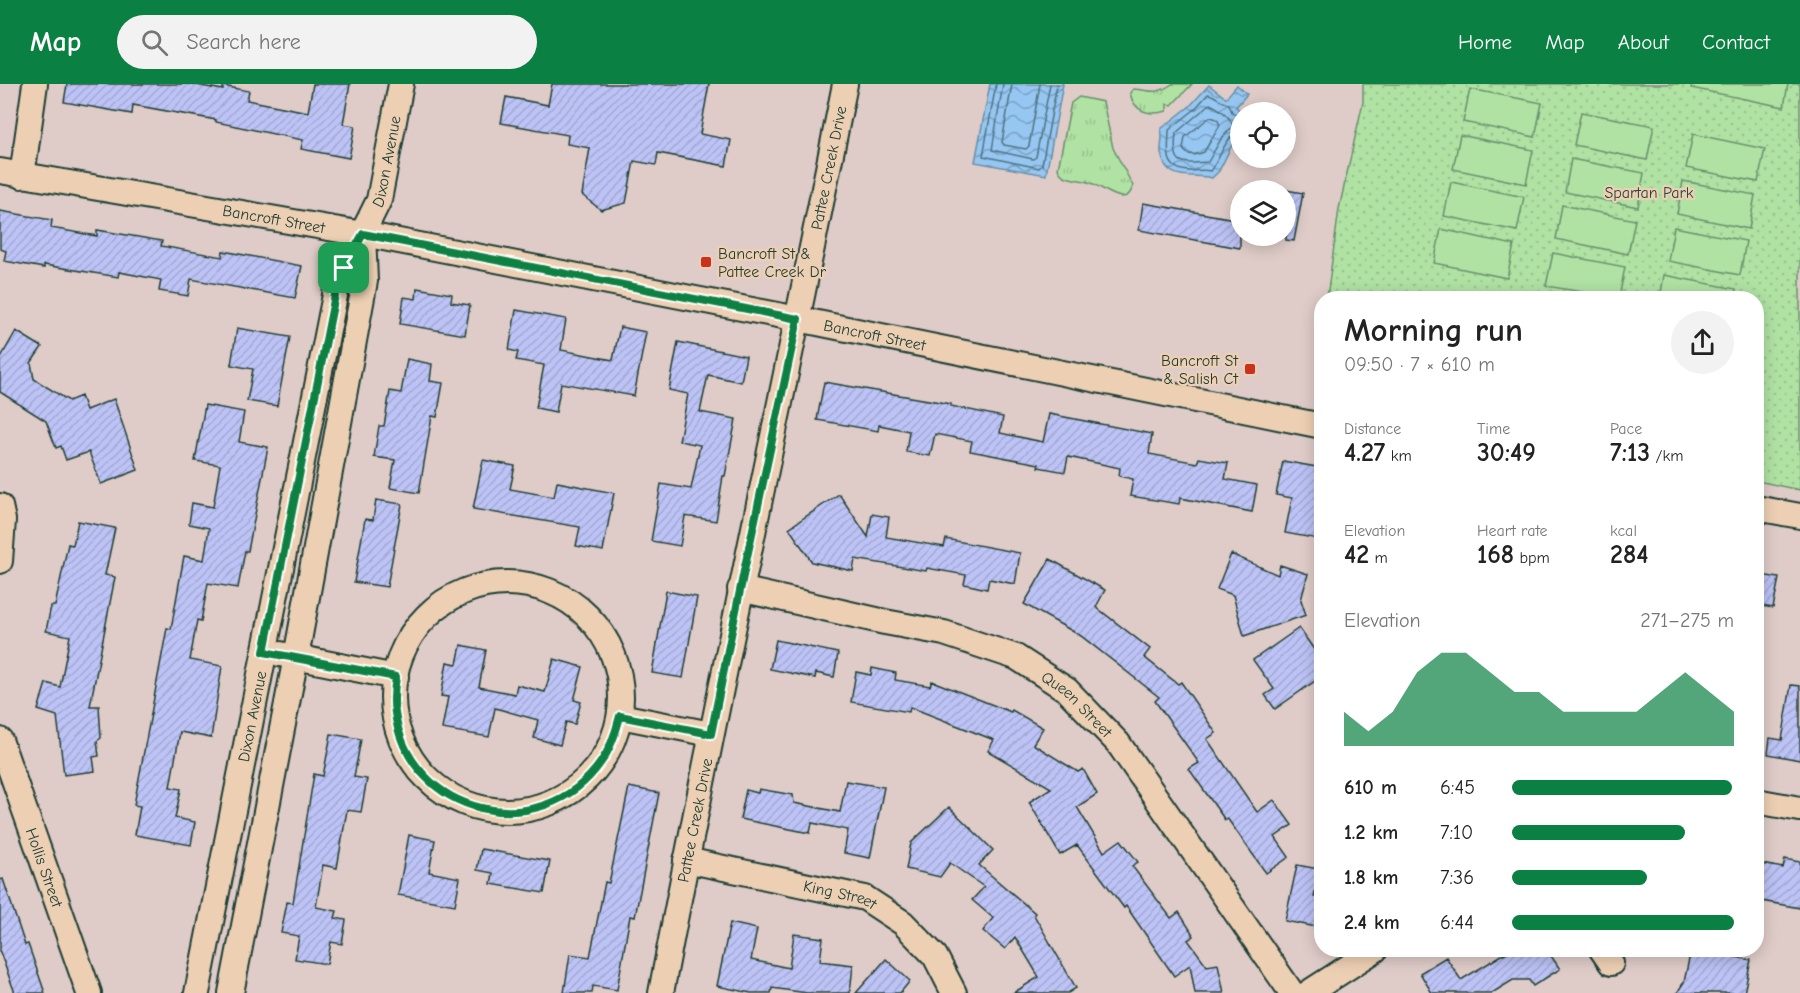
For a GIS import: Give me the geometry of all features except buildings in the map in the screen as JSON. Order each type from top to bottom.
[{"type":"street","points":[[11,174],[35,84]]},
{"type":"street","name":"Dixon Avenue","points":[[197,993],[337,285],[379,200],[401,84]]},
{"type":"street","name":"Pattee Creek Drive","points":[[661,993],[740,589],[798,319],[845,84]]},
{"type":"street","name":"Bancroft Street","points":[[11,174],[363,234],[798,319],[1314,424]]},
{"type":"street","name":"Dixon Avenue","points":[[231,993],[365,281],[363,234]]},
{"type":"street","points":[[0,506],[3,520],[0,561]]},
{"type":"street","points":[[1764,509],[1800,516]]},
{"type":"street","points":[[521,584],[544,589],[560,596],[578,608],[599,629],[611,649],[618,670],[621,693],[620,716],[615,734],[602,761],[575,789],[542,806],[516,811],[489,810],[466,804],[444,793],[416,765],[403,742],[398,727],[393,701],[396,677],[400,658],[409,640],[420,624],[442,603],[481,586],[521,584]]},
{"type":"street","name":"Queen Street","points":[[740,589],[944,633],[1016,657],[1067,690],[1118,743],[1292,993]]},
{"type":"street","points":[[264,652],[396,677]]},
{"type":"street","points":[[620,716],[711,734]]},
{"type":"street","name":"Hollis Street","points":[[0,740],[89,993]]},
{"type":"street","points":[[1764,802],[1800,809]]},
{"type":"street","name":"King Street","points":[[686,860],[865,898],[903,923],[934,956],[954,993]]},
{"type":"street","points":[[1308,993],[1364,957]]},
{"type":"green space","points":[[1172,84],[1192,84],[1172,105],[1167,104],[1167,111],[1148,113],[1143,111],[1135,105],[1130,93],[1133,89],[1157,91]]},
{"type":"green space","name":"Spartan Park","points":[[1363,84],[1800,84],[1800,490],[1764,482],[1764,291],[1328,291],[1339,209],[1363,102]]},
{"type":"green space","points":[[1692,84],[1788,84],[1784,107],[1691,88]]},
{"type":"green space","points":[[1470,89],[1542,103],[1535,137],[1463,122]]},
{"type":"green space","points":[[1079,97],[1103,102],[1113,148],[1133,186],[1126,196],[1121,197],[1087,181],[1064,176],[1058,169],[1071,103]]},
{"type":"green space","points":[[1581,112],[1654,126],[1647,160],[1574,145]]},
{"type":"green space","points":[[1693,134],[1765,149],[1758,182],[1686,168]]},
{"type":"green space","points":[[1460,135],[1533,150],[1526,184],[1453,169]]},
{"type":"green space","points":[[1571,159],[1644,173],[1638,207],[1565,192]]},
{"type":"green space","points":[[1683,181],[1755,195],[1749,229],[1677,214]]},
{"type":"green space","points":[[1451,182],[1524,197],[1517,231],[1444,216]]},
{"type":"green space","points":[[1562,205],[1635,220],[1628,254],[1556,239]]},
{"type":"green space","points":[[1674,227],[1746,241],[1740,275],[1668,261]]},
{"type":"green space","points":[[1441,229],[1514,245],[1507,278],[1434,263]]},
{"type":"green space","points":[[1553,253],[1625,267],[1620,291],[1576,291],[1546,286]]},
{"type":"green space","points":[[1664,275],[1736,289],[1736,291],[1661,291]]},
{"type":"water","points":[[990,84],[1063,84],[1046,175],[975,162]]},
{"type":"water","points":[[1209,85],[1226,98],[1237,85],[1247,94],[1240,102],[1230,102],[1230,149],[1219,171],[1212,178],[1174,173],[1164,163],[1161,153],[1161,129],[1190,106]]},
{"type":"place","name":"Bancroft St & Pattee Creek Dr","points":[[706,262]]},
{"type":"place","name":"Bancroft St & Salish Ct","points":[[1250,369]]},
{"type":"route","points":[[363,234],[798,319],[711,734],[620,716],[609,749],[602,761],[594,772],[566,796],[529,810],[502,812],[489,810],[466,804],[444,793],[416,765],[407,752],[395,714],[393,701],[396,677],[264,652],[337,285],[344,268],[363,234]]}]
